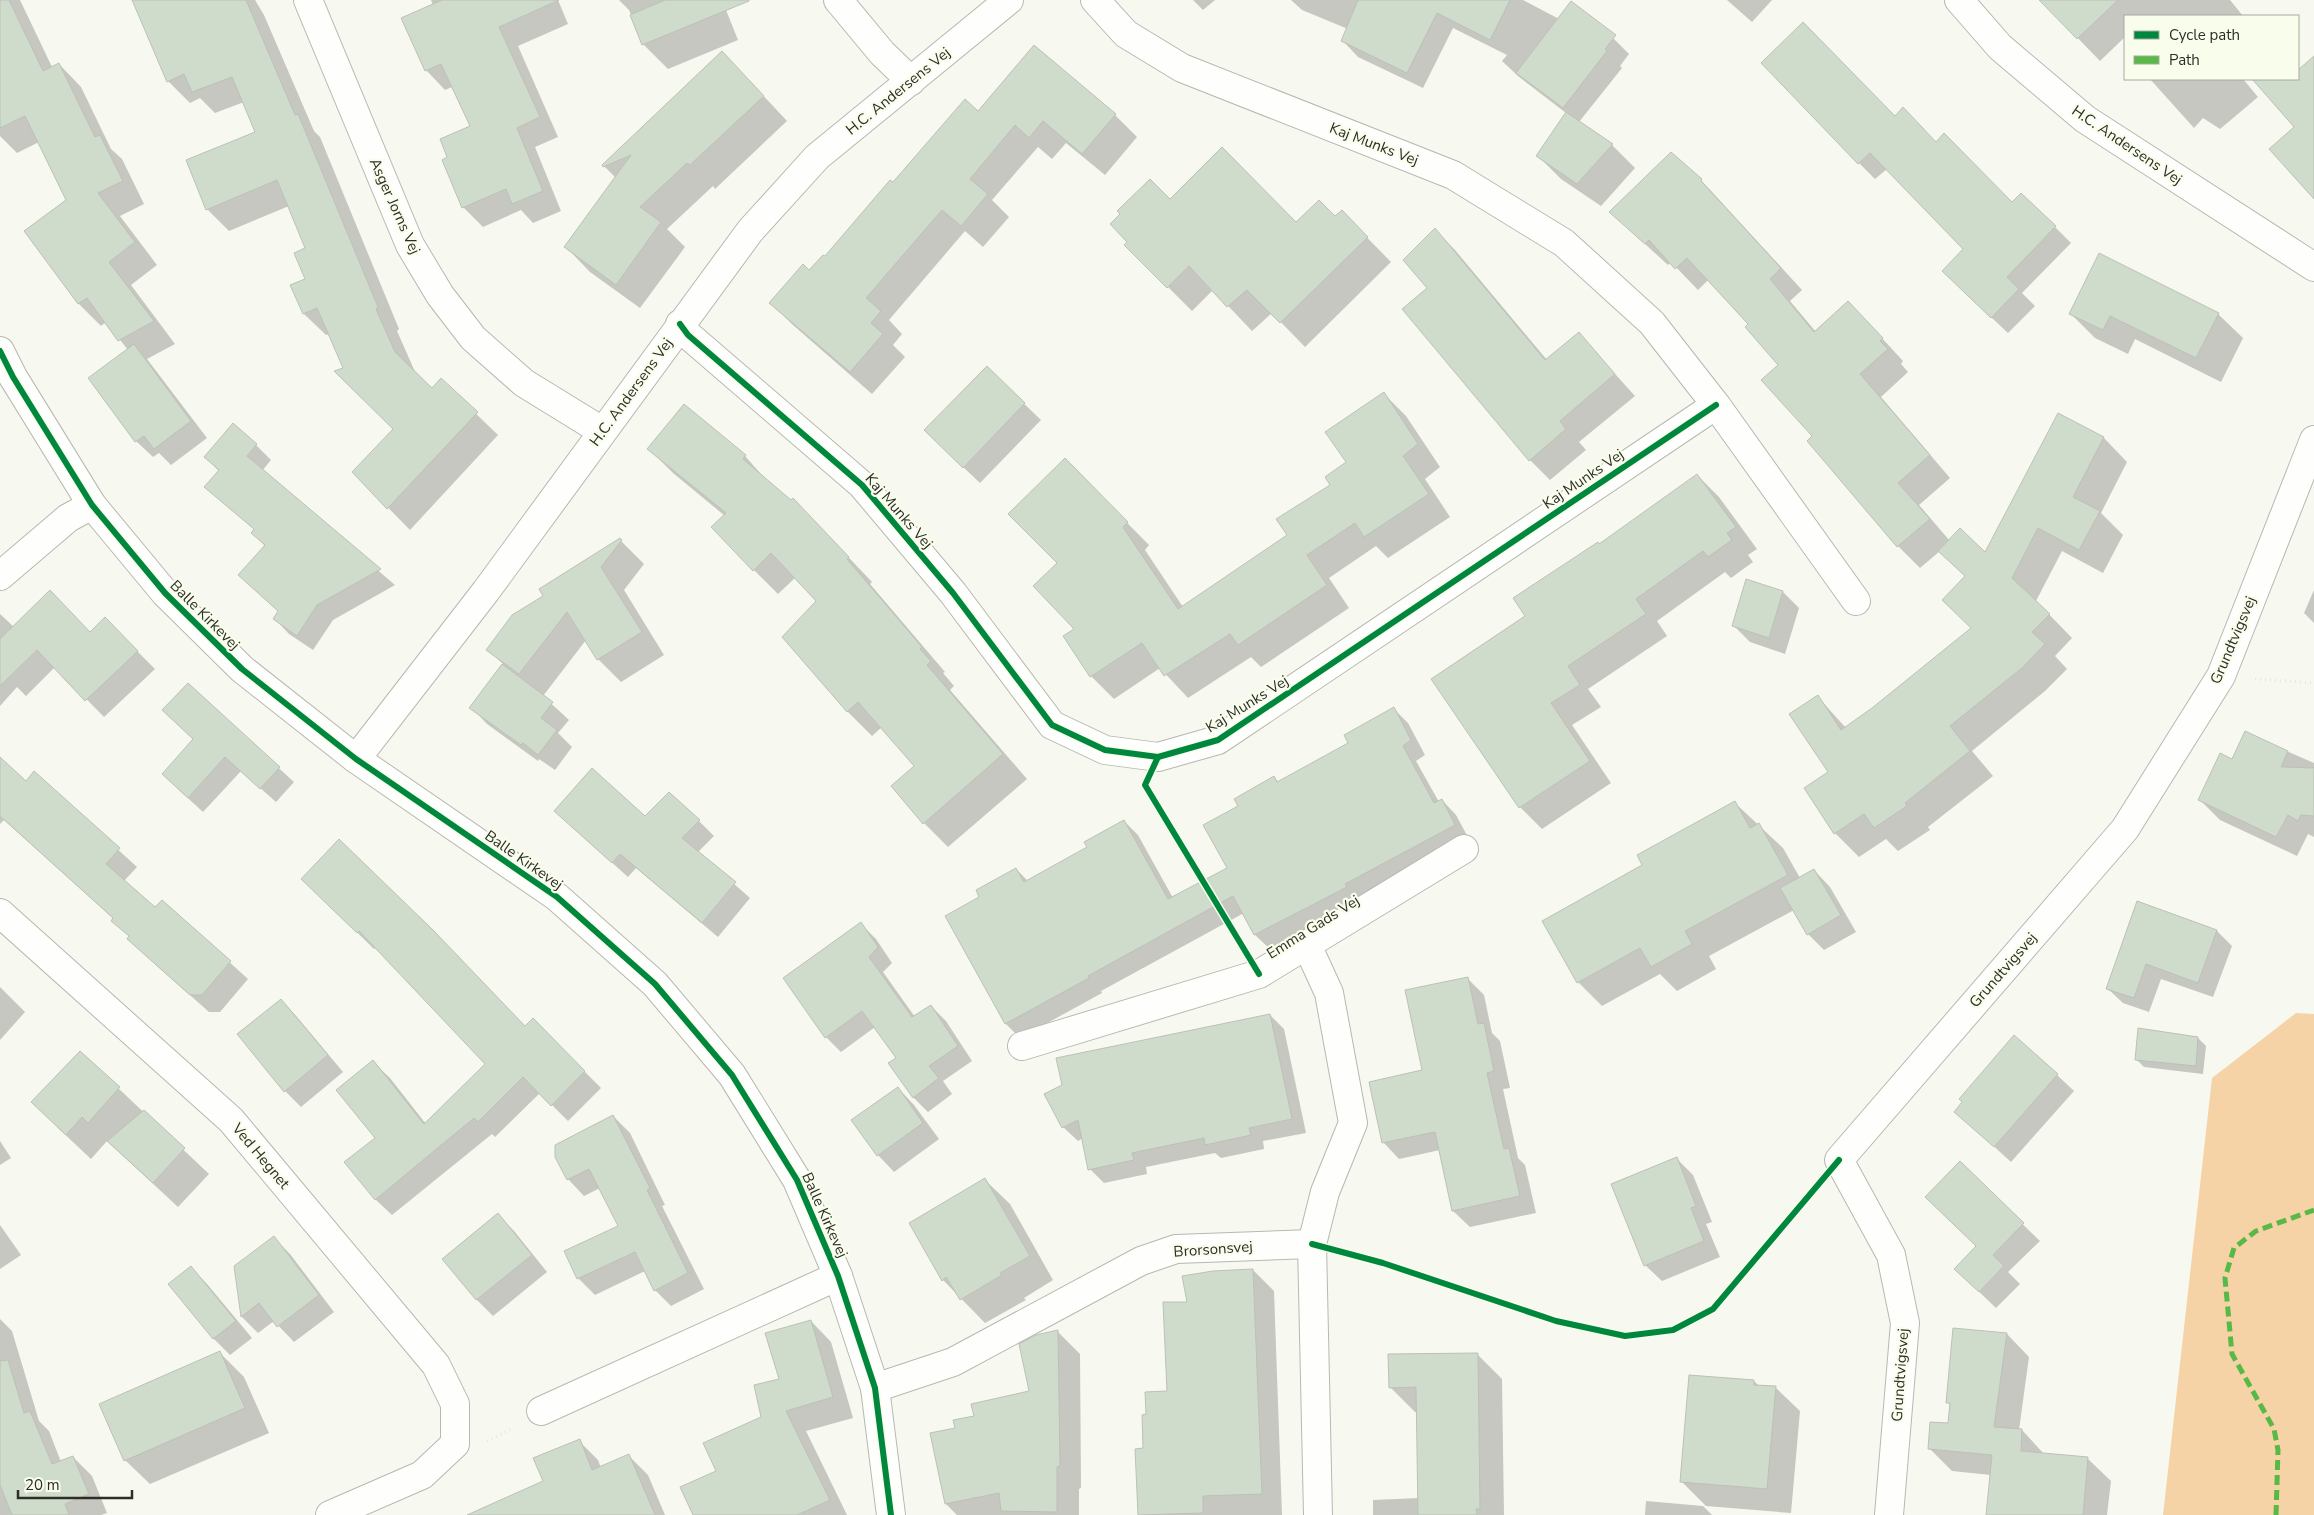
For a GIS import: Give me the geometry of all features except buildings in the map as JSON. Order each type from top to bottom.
[{"type":"street","name":"Asger Jorns Vej","points":[[308,0],[410,244],[440,294],[474,338],[524,383],[602,431]]},
{"type":"street","points":[[838,0],[882,53],[911,81]]},
{"type":"street","name":"H.C. Andersens Vej","points":[[356,760],[486,590],[750,231],[817,157],[1009,0]]},
{"type":"street","name":"Kaj Munks Vej","points":[[1095,0],[1126,34],[1182,68],[1453,175],[1564,243],[1652,323],[1716,404],[1856,601]]},
{"type":"street","name":"H.C. Andersens Vej","points":[[1959,0],[2000,47],[2085,119],[2314,267]]},
{"type":"street","name":"Kaj Munks Vej","points":[[680,324],[688,335],[862,485],[954,592],[1052,725],[1105,750],[1158,757],[1218,740],[1716,404]]},
{"type":"street","name":"Balle Kirkevej","points":[[0,351],[13,377],[92,504],[165,593],[242,669],[356,760],[557,897],[655,984],[732,1075],[797,1180],[838,1276],[875,1388],[891,1515]]},
{"type":"street","name":"Grundtvigsvej","points":[[1889,1515],[1905,1323],[1891,1255],[1839,1160],[2125,828],[2221,676],[2314,440]]},
{"type":"street","points":[[0,576],[68,518],[92,504]]},
{"type":"street","name":"Emma Gads Vej","points":[[1022,1046],[1260,974],[1464,849]]},
{"type":"street","name":"Ved Hegnet","points":[[0,914],[231,1120],[436,1365],[455,1404],[455,1444]]},
{"type":"street","name":"Emma Gads Vej","points":[[1307,945],[1329,993],[1353,1123],[1325,1192],[1312,1244]]},
{"type":"street","points":[[1312,1244],[1318,1515]]},
{"type":"street","name":"Brorsonsvej","points":[[875,1388],[953,1362],[1141,1261],[1176,1249],[1312,1244]]},
{"type":"street","name":"Balle Kirkevej","points":[[541,1411],[838,1276]]},
{"type":"street","points":[[330,1515],[422,1475],[455,1444]]},
{"type":"path","points":[[2221,676],[2314,683]]},
{"type":"path","points":[[455,1444],[490,1441],[541,1411]]},
{"type":"shaded area","points":[[2296,1013],[2314,1014],[2314,1515],[2163,1515],[2212,1078]]},
{"type":"marked path","points":[[2276,1515],[2278,1450],[2274,1429],[2232,1354],[2225,1278],[2234,1248],[2256,1231],[2314,1210]]},
{"type":"cycle path","points":[[680,324],[688,335],[862,485],[953,593],[1052,725],[1105,750],[1158,757],[1218,740],[1716,405]]},
{"type":"cycle path","points":[[0,351],[13,377],[92,505],[165,593],[242,669],[356,759],[557,897],[655,984],[732,1075],[797,1180],[838,1276],[875,1388],[891,1515]]},
{"type":"cycle path","points":[[1158,757],[1145,785],[1259,974]]},
{"type":"cycle path","points":[[1312,1244],[1383,1263],[1556,1321],[1625,1336],[1673,1330],[1713,1309],[1839,1160]]}]
